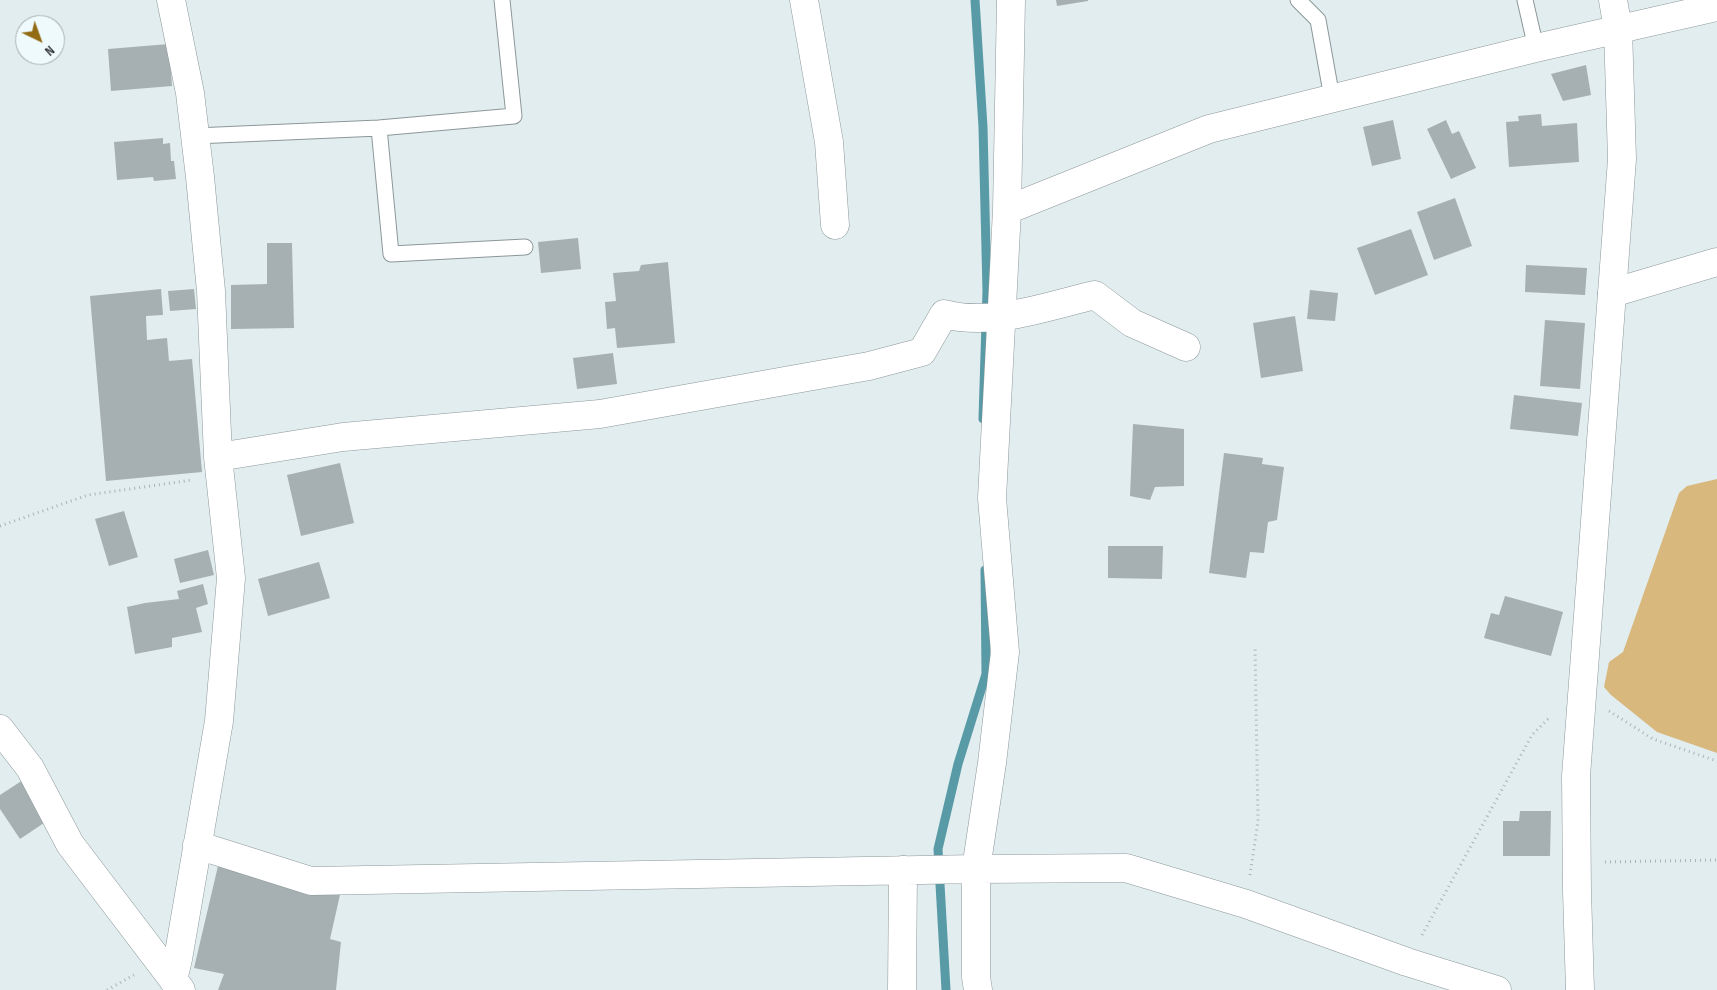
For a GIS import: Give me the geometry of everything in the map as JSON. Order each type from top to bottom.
[{"type":"street","points":[[171,0],[190,93],[195,136],[211,291],[219,466],[231,578],[219,721],[178,959],[177,985]]},
{"type":"street","points":[[804,0],[829,142],[835,225]]},
{"type":"street","points":[[978,990],[971,869],[992,763],[1005,652],[992,498],[1007,210],[1011,0]]},
{"type":"street","points":[[1580,990],[1576,776],[1622,158],[1618,29],[1613,0]]},
{"type":"street","points":[[1007,210],[1209,129],[1536,48],[1717,7]]},
{"type":"street","points":[[1612,293],[1717,262]]},
{"type":"street","points":[[219,466],[343,436],[600,414],[870,366],[922,352],[944,314],[958,318],[1002,317],[1094,295],[1132,323],[1186,347]]},
{"type":"street","points":[[0,729],[30,768],[70,844],[177,985]]},
{"type":"street","points":[[197,846],[310,881],[1126,868],[1246,904],[1407,962],[1497,990]]},
{"type":"street","points":[[902,990],[913,870]]},
{"type":"lane","points":[[195,136],[379,128],[514,116],[502,0]]},
{"type":"lane","points":[[1298,0],[1318,20],[1332,98]]},
{"type":"lane","points":[[1525,0],[1536,48]]},
{"type":"lane","points":[[379,128],[391,254],[525,247]]},
{"type":"path","points":[[0,526],[88,495],[219,466]]},
{"type":"path","points":[[1246,904],[1258,821],[1255,646]]},
{"type":"path","points":[[1407,962],[1532,735],[1552,715],[1581,704],[1653,740],[1717,761]]},
{"type":"path","points":[[1577,863],[1717,860]]},
{"type":"shaded area","points":[[1717,479],[1717,753],[1657,732],[1611,695],[1604,687],[1609,662],[1623,652],[1679,493],[1687,486]]},
{"type":"building","points":[[1056,0],[1088,0],[1088,1],[1057,6]]},
{"type":"building","points":[[169,44],[172,86],[111,91],[108,49]]},
{"type":"building","points":[[1586,65],[1591,95],[1563,101],[1551,74]]},
{"type":"building","points":[[1541,114],[1542,126],[1577,123],[1579,162],[1509,167],[1506,122],[1519,121],[1518,116]]},
{"type":"building","points":[[1393,120],[1401,159],[1372,166],[1363,127]]},
{"type":"building","points":[[1446,120],[1452,134],[1459,131],[1476,168],[1451,179],[1427,129]]},
{"type":"building","points":[[163,138],[163,144],[170,143],[171,161],[174,161],[176,179],[154,181],[153,177],[117,180],[114,142]]},
{"type":"building","points":[[1455,198],[1472,246],[1434,260],[1417,212]]},
{"type":"building","points":[[1411,229],[1428,275],[1375,295],[1357,248]]},
{"type":"building","points":[[578,238],[581,269],[541,273],[538,242]]},
{"type":"building","points":[[267,243],[292,243],[294,328],[231,329],[231,285],[267,284]]},
{"type":"building","points":[[668,262],[675,343],[617,348],[615,328],[607,329],[605,302],[616,301],[613,273],[639,271],[641,265]]},
{"type":"building","points":[[1526,265],[1587,268],[1585,295],[1525,292]]},
{"type":"building","points":[[161,289],[163,315],[146,316],[147,340],[167,338],[169,361],[192,359],[202,472],[106,481],[90,296]]},
{"type":"building","points":[[194,289],[196,309],[170,311],[168,291]]},
{"type":"building","points":[[1310,290],[1338,293],[1335,321],[1307,319]]},
{"type":"building","points":[[1295,316],[1303,371],[1261,378],[1253,323]]},
{"type":"building","points":[[1545,320],[1585,323],[1580,389],[1540,386]]},
{"type":"building","points":[[613,353],[617,384],[577,389],[573,358]]},
{"type":"building","points":[[1514,395],[1582,403],[1578,436],[1510,429]]},
{"type":"building","points":[[1133,424],[1184,429],[1184,486],[1155,487],[1150,500],[1130,496]]},
{"type":"building","points":[[1224,453],[1263,458],[1262,464],[1284,467],[1277,520],[1268,522],[1264,553],[1250,552],[1246,578],[1209,573]]},
{"type":"building","points":[[340,463],[354,523],[301,536],[287,475]]},
{"type":"building","points":[[124,511],[138,557],[109,566],[95,519]]},
{"type":"building","points":[[1108,546],[1163,546],[1162,579],[1108,578]]},
{"type":"building","points":[[208,550],[214,575],[180,583],[174,559]]},
{"type":"building","points":[[319,562],[330,598],[268,616],[258,579]]},
{"type":"building","points":[[203,584],[208,604],[196,608],[202,632],[172,638],[172,647],[135,654],[127,607],[179,599],[177,591]]},
{"type":"building","points":[[1505,596],[1563,612],[1551,656],[1484,638],[1491,613],[1499,615]]},
{"type":"building","points":[[23,780],[50,819],[20,839],[0,809],[0,795]]},
{"type":"building","points":[[1520,811],[1551,811],[1550,856],[1503,856],[1503,821],[1519,821]]},
{"type":"building","points":[[218,866],[342,886],[330,939],[341,942],[336,990],[218,990],[224,974],[194,968]]},
{"type":"waterway","points":[[975,0],[983,127],[987,291],[983,419]]},
{"type":"waterway","points":[[946,990],[938,849],[958,764],[986,674],[985,570]]}]
